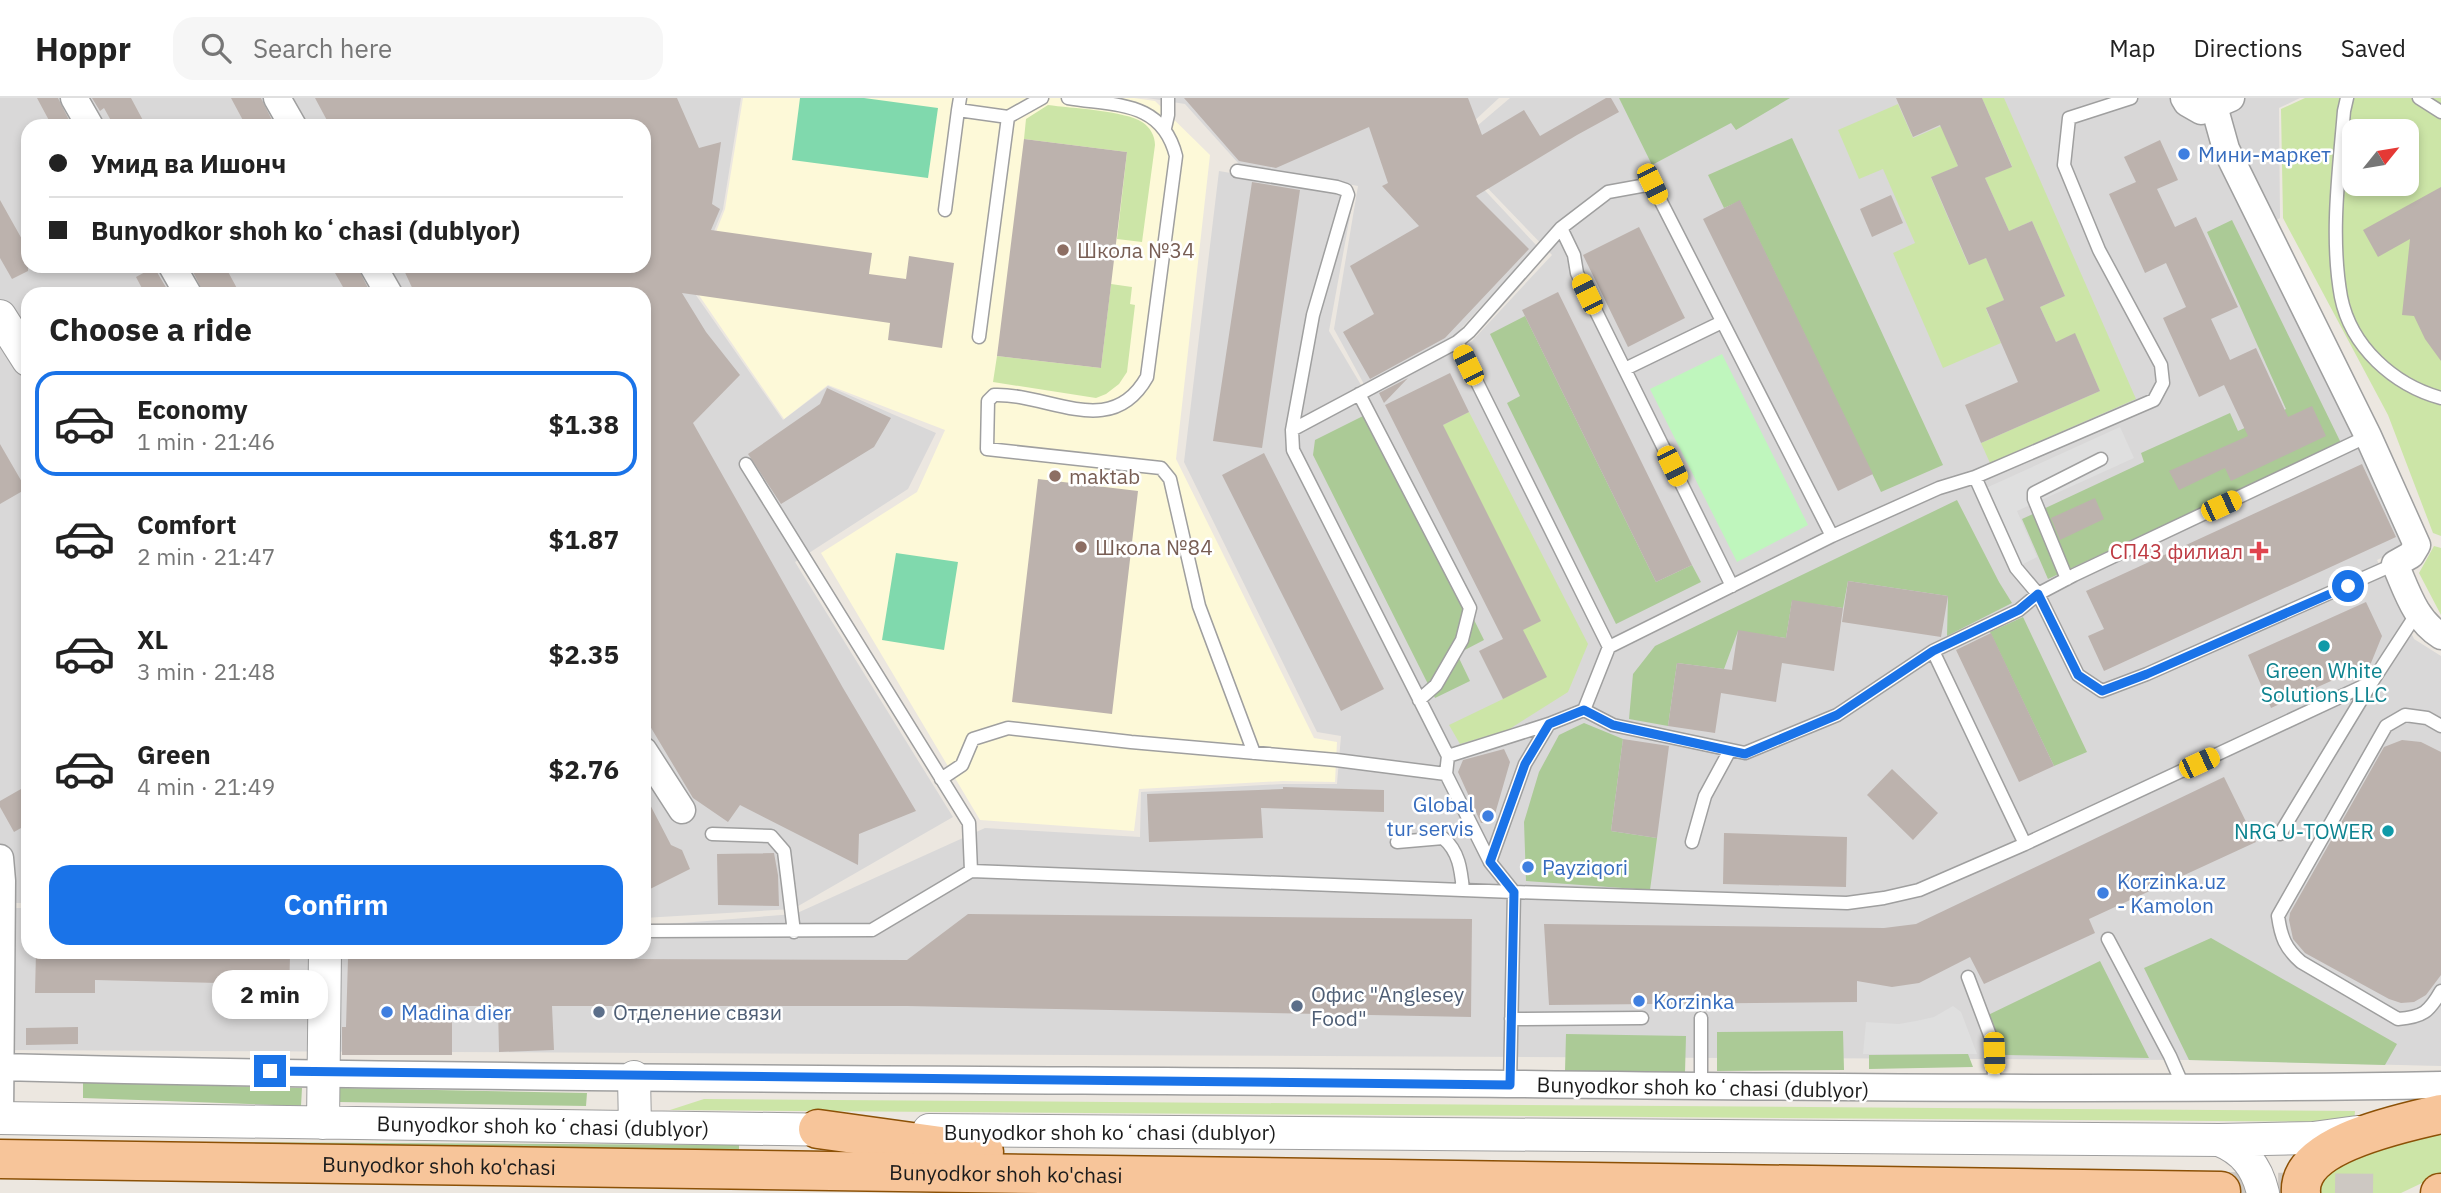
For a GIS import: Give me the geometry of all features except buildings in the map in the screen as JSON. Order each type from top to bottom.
[{"type":"main road","points":[[2301,1193],[2303,1176],[2320,1157],[2376,1130],[2441,1114]]},
{"type":"main road","points":[[818,1129],[1049,1161],[1212,1176]]},
{"type":"main road","name":"Bunyodkor shoh ko'chasi","points":[[0,1159],[2221,1191]]},
{"type":"street","points":[[74,98],[86,119]]},
{"type":"street","points":[[277,98],[289,119]]},
{"type":"street","points":[[2184,98],[2187,103],[2201,111],[2223,102],[2226,149],[2368,436],[2417,545],[2411,555],[2395,564],[2417,613],[2428,628],[2441,636]]},
{"type":"street","points":[[0,316],[21,349]]},
{"type":"street","points":[[651,762],[682,810]]},
{"type":"street","points":[[0,858],[0,1118]]},
{"type":"street","points":[[323,1123],[325,959]]},
{"type":"street","name":"Bunyodkor shoh koʻchasi (dublyor)","points":[[0,1067],[634,1077],[1701,1088],[2441,1085]]},
{"type":"street","points":[[634,1077],[635,1127]]},
{"type":"street","name":"Bunyodkor shoh koʻchasi (dublyor)","points":[[0,1118],[818,1129],[2219,1140]]},
{"type":"street","points":[[2219,1140],[2313,1138],[2376,1130]]},
{"type":"street","points":[[2219,1140],[2231,1145],[2249,1160],[2256,1171],[2263,1193]]},
{"type":"lane","points":[[945,210],[959,104],[1008,117],[1042,98]]},
{"type":"lane","points":[[1068,98],[1140,110],[1155,118],[1172,140],[1176,156],[1147,377],[1128,401],[1097,412],[995,395],[988,401],[987,449],[1161,468],[1170,479],[1199,606],[1254,753]]},
{"type":"lane","points":[[1165,128],[1168,98]]},
{"type":"lane","points":[[1448,756],[1584,710],[1609,647],[1832,536],[1939,488],[1975,477],[2154,400],[2163,383],[2161,365],[2099,250],[2064,165],[2069,118],[2131,98]]},
{"type":"lane","points":[[2347,98],[2336,229],[2342,298],[2352,325],[2368,352],[2385,371],[2404,383],[2441,398]]},
{"type":"lane","points":[[2419,98],[2441,112]]},
{"type":"lane","points":[[979,337],[1008,117]]},
{"type":"lane","points":[[1237,170],[1337,187],[1346,190],[1348,195],[1313,316],[1292,430],[1293,450],[1448,756],[1447,774],[1490,862],[1514,892],[1510,1085]]},
{"type":"lane","points":[[1292,430],[1457,341],[1469,332],[1561,228],[1608,192],[1652,184],[1832,536]]},
{"type":"lane","points":[[1561,228],[1574,256],[1577,273],[1732,586]]},
{"type":"lane","points":[[1625,369],[1722,322]]},
{"type":"lane","points":[[1457,341],[1609,647]]},
{"type":"lane","points":[[1359,394],[1471,608],[1462,640],[1436,685],[1419,699]]},
{"type":"lane","points":[[1584,710],[1613,725],[1745,754],[1837,715],[1933,651],[2019,610],[2038,594],[2067,579],[2368,436]]},
{"type":"lane","points":[[2067,579],[2034,499],[2035,493],[2101,459]]},
{"type":"lane","points":[[746,464],[969,823],[971,871]]},
{"type":"lane","points":[[1975,477],[2016,568],[2038,594],[2078,675],[2102,691],[2160,669],[2395,564]]},
{"type":"lane","points":[[2280,834],[2417,613]]},
{"type":"lane","points":[[1933,651],[2025,844]]},
{"type":"lane","points":[[651,931],[872,930],[971,871],[1847,903],[1884,898],[1919,890],[2025,844],[2372,682]]},
{"type":"lane","points":[[2441,726],[2427,719],[2404,715],[2386,726],[2278,916],[2281,937],[2289,951],[2301,962],[2398,1019],[2413,1018],[2430,1010],[2441,991]]},
{"type":"lane","points":[[1490,862],[1525,764],[1549,724]]},
{"type":"lane","points":[[941,779],[962,765],[973,740],[1008,729],[1447,774]]},
{"type":"lane","points":[[1692,842],[1705,796],[1730,750]]},
{"type":"lane","points":[[712,834],[771,836],[784,851],[794,932]]},
{"type":"lane","points":[[1397,842],[1443,838],[1454,846],[1463,890]]},
{"type":"lane","points":[[2108,939],[2184,1088]]},
{"type":"lane","points":[[1968,977],[1991,1038],[1995,1088]]},
{"type":"lane","points":[[1511,1019],[1642,1018]]},
{"type":"lane","points":[[1700,1018],[1701,1088]]},
{"type":"shaded area","points":[[0,98],[741,98],[723,209],[691,288],[783,420],[828,386],[936,433],[908,489],[795,562],[953,817],[793,909],[651,918],[651,287],[21,287],[21,903],[0,903]]},
{"type":"shaded area","name":"maktab","points":[[743,98],[1134,98],[1155,101],[1210,155],[1176,459],[1314,738],[1337,742],[1335,782],[1283,781],[1139,789],[1134,831],[980,820],[821,553],[917,492],[945,430],[828,385],[784,419],[694,288],[725,209]]},
{"type":"shaded area","points":[[1147,98],[1499,98],[1445,148],[1537,246],[1455,335],[1365,386],[1334,329],[1358,186],[1239,164],[1185,104]]},
{"type":"shaded area","points":[[1510,98],[2300,98],[2279,108],[2280,218],[2272,223],[2421,539],[2377,560],[2414,639],[2441,656],[2441,1066],[2189,1060],[0,1050],[0,908],[21,908],[21,959],[651,959],[651,925],[795,914],[985,828],[1140,837],[1141,792],[1283,784],[1337,784],[1341,736],[1317,732],[1184,462],[1219,171],[1354,194],[1329,331],[1367,395],[1472,341],[1552,255],[1450,149]]},
{"type":"shaded area","points":[[2120,427],[2134,458],[2017,511],[2037,557],[2011,570],[1975,493]]},
{"type":"shaded area","points":[[1953,1006],[1961,1012],[1977,1054],[1863,1054],[1866,1022],[1899,1024],[1916,1021],[1934,1017]]},
{"type":"green space","points":[[800,98],[864,98],[938,108],[928,178],[792,160]]},
{"type":"green space","points":[[1619,98],[1790,98],[1736,130],[1731,123],[1652,165]]},
{"type":"green space","points":[[1982,98],[2004,98],[2136,399],[1990,463],[1981,443],[2100,391],[2075,334],[2056,342],[2040,307],[2065,296],[2032,221],[2009,231],[1985,178],[2012,166]]},
{"type":"green space","points":[[2305,98],[2441,98],[2441,536],[2433,533],[2388,415],[2283,218],[2281,109]]},
{"type":"green space","points":[[1898,104],[1913,138],[1941,126],[1958,166],[1931,178],[1968,264],[1986,258],[2004,300],[1986,309],[2001,343],[1943,368],[1893,253],[1915,243],[1883,169],[1859,179],[1838,130]]},
{"type":"green space","points":[[1048,105],[1124,115],[1142,122],[1150,129],[1155,145],[1142,242],[1117,239],[1127,152],[1024,139],[1026,119]]},
{"type":"green space","points":[[1792,138],[1943,465],[1881,492],[1740,201],[1724,208],[1708,175]]},
{"type":"green space","points":[[2232,220],[2341,443],[2048,579],[2022,519],[2144,462],[2141,453],[2230,413],[2238,431],[2286,409],[2207,232]]},
{"type":"green space","points":[[1111,284],[1132,287],[1130,304],[1135,305],[1127,372],[1119,384],[1096,398],[993,382],[997,356],[1101,368]]},
{"type":"green space","points":[[1525,316],[1656,582],[1692,565],[1701,582],[1616,624],[1507,403],[1520,396],[1490,334]]},
{"type":"green space","points":[[1722,354],[1808,525],[1737,562],[1650,389]]},
{"type":"green space","points":[[1371,412],[1484,640],[1457,654],[1470,681],[1435,698],[1313,455],[1315,440]]},
{"type":"green space","points":[[1469,412],[1588,644],[1568,692],[1508,730],[1460,744],[1449,725],[1503,699],[1523,630],[1443,425]]},
{"type":"green space","points":[[1957,500],[2012,603],[1947,636],[1948,596],[1848,581],[1843,608],[1792,601],[1786,638],[1738,631],[1724,669],[1677,663],[1668,726],[1629,719],[1633,674],[1655,646]]},
{"type":"green space","points":[[2434,546],[2441,548],[2441,615],[2419,573]]},
{"type":"green space","points":[[896,553],[958,562],[944,650],[882,640]]},
{"type":"green space","points":[[2023,617],[2087,752],[2054,766],[1990,632]]},
{"type":"green space","points":[[1584,723],[1623,739],[1611,831],[1657,838],[1650,890],[1526,881],[1524,822],[1539,772],[1559,735]]},
{"type":"green space","points":[[2211,938],[2397,1044],[2385,1065],[2189,1060],[2144,968]]},
{"type":"green space","points":[[2100,961],[2149,1058],[2004,1055],[1986,1016]]},
{"type":"green space","points":[[1843,1031],[1844,1070],[1717,1071],[1717,1032]]},
{"type":"green space","points":[[1566,1034],[1686,1036],[1685,1073],[1565,1071]]},
{"type":"green space","points":[[1968,1054],[1973,1067],[1869,1069],[1869,1055]]},
{"type":"green space","points":[[83,1082],[302,1088],[301,1106],[83,1098]]},
{"type":"green space","points":[[338,1088],[587,1093],[586,1106],[338,1102]]},
{"type":"green space","points":[[704,1099],[2355,1111],[2354,1122],[670,1110]]},
{"type":"green space","points":[[2441,1133],[2441,1174],[2401,1193],[2312,1193],[2329,1161]]},
{"type":"green space","points":[[0,1141],[739,1145],[739,1156]]},
{"type":"tunnel","points":[[2221,1191],[2384,1193]]},
{"type":"place","name":"Мини-маркет","points":[[2184,154]]},
{"type":"place","name":"Школа №34","points":[[1063,250]]},
{"type":"place","name":"maktab","points":[[1055,476]]},
{"type":"place","name":"Школа №84","points":[[1081,547]]},
{"type":"place","name":"СП43 филиал","points":[[2259,551]]},
{"type":"place","name":"Green White Solutions LLC","points":[[2324,646]]},
{"type":"place","name":"Global tur servis","points":[[1488,816]]},
{"type":"place","name":"NRG U-TOWER","points":[[2388,831]]},
{"type":"place","name":"Payziqori","points":[[1528,867]]},
{"type":"place","name":"Korzinka.uz - Kamolon","points":[[2103,893]]},
{"type":"place","name":"Korzinka","points":[[1639,1001]]},
{"type":"place","name":"Офис \"Anglesey Food\"","points":[[1297,1006]]},
{"type":"place","name":"Madina dier","points":[[387,1012]]},
{"type":"place","name":"Отделение связи","points":[[599,1012]]},
{"type":"route","points":[[270,1071],[1510,1085],[1514,892],[1490,862],[1525,764],[1549,724],[1584,710],[1613,725],[1745,754],[1837,715],[1933,651],[2019,610],[2038,594],[2078,675],[2102,691],[2348,586]]}]
